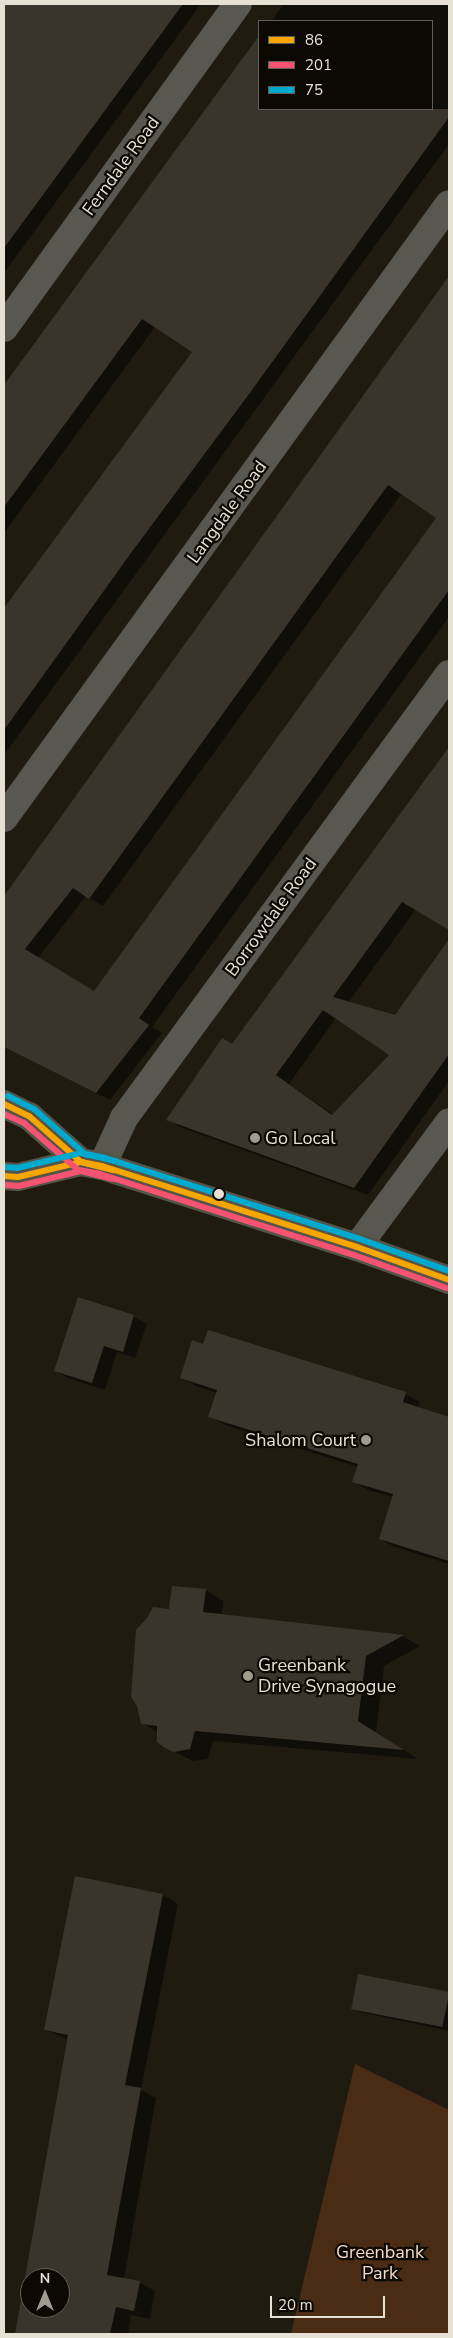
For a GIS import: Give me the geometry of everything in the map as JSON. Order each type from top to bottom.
[{"type":"highway","points":[[4,1104],[29,1116],[92,1164],[357,1247],[449,1280]]},
{"type":"highway","points":[[4,1176],[18,1178],[92,1164]]},
{"type":"street","name":"Ferndale Road","points":[[4,328],[238,4]]},
{"type":"street","name":"Langdale Road","points":[[4,818],[449,204]]},
{"type":"street","name":"Borrowdale Road","points":[[92,1164],[449,674]]},
{"type":"street","points":[[357,1247],[449,1122]]},
{"type":"green space","name":"Greenbank Park","points":[[355,2064],[449,2110],[449,2334],[291,2334]]},
{"type":"building","points":[[4,4],[183,4],[4,248]]},
{"type":"building","points":[[258,37],[258,110],[449,109],[449,117],[4,730],[4,608],[192,352],[142,319],[4,507],[4,385]]},
{"type":"building","points":[[449,276],[449,590],[139,1018],[149,1025],[96,1093],[4,1047],[4,896]],"holes":[[[388,485],[436,518],[94,991],[25,949],[73,888],[89,899]]]},
{"type":"building","points":[[449,747],[449,930],[402,902],[333,997],[395,1015],[449,939],[449,1054],[354,1188],[166,1120],[222,1038],[232,1044]],"holes":[[[323,1010],[389,1055],[332,1115],[276,1075]]]},
{"type":"building","points":[[78,1297],[134,1315],[123,1352],[104,1346],[92,1383],[54,1371]]},
{"type":"building","name":"Shalom Court","points":[[208,1330],[406,1392],[403,1402],[449,1417],[449,1561],[379,1539],[393,1494],[352,1482],[358,1464],[208,1417],[217,1390],[180,1378],[192,1340],[203,1344]]},
{"type":"building","name":"Greenbank Drive Synagogue","points":[[172,1586],[206,1589],[203,1612],[404,1635],[366,1656],[358,1721],[404,1750],[195,1731],[190,1749],[174,1752],[165,1748],[157,1742],[157,1726],[141,1724],[137,1706],[131,1697],[136,1630],[147,1618],[153,1607],[169,1609]]},
{"type":"building","points":[[75,1876],[163,1894],[125,2085],[141,2088],[107,2275],[140,2281],[134,2311],[116,2307],[110,2334],[15,2334],[20,2306],[20,2318],[70,2318],[70,2268],[27,2268],[68,2035],[44,2030]]},
{"type":"building","points":[[358,1974],[449,1992],[442,2027],[351,2009]]},
{"type":"transit line","name":"75","points":[[8,1096],[34,1109],[85,1154],[105,1158],[360,1239],[449,1271]]},
{"type":"transit line","name":"86","points":[[4,1104],[29,1116],[81,1162],[102,1166],[357,1247],[449,1280]]},
{"type":"transit line","name":"201","points":[[4,1114],[24,1123],[78,1170],[100,1174],[354,1255],[446,1288]]},
{"type":"transit line","name":"75","points":[[5,1167],[17,1168],[81,1153],[116,1161]]},
{"type":"transit line","name":"86","points":[[4,1176],[18,1177],[81,1162],[114,1170]]},
{"type":"transit line","name":"201","points":[[4,1185],[19,1186],[81,1171],[112,1179]]},
{"type":"place","name":"Go Local","points":[[255,1138]]},
{"type":"place","name":"Shalom Court","points":[[366,1440]]},
{"type":"place","name":"Greenbank Drive Synagogue","points":[[248,1676]]}]
